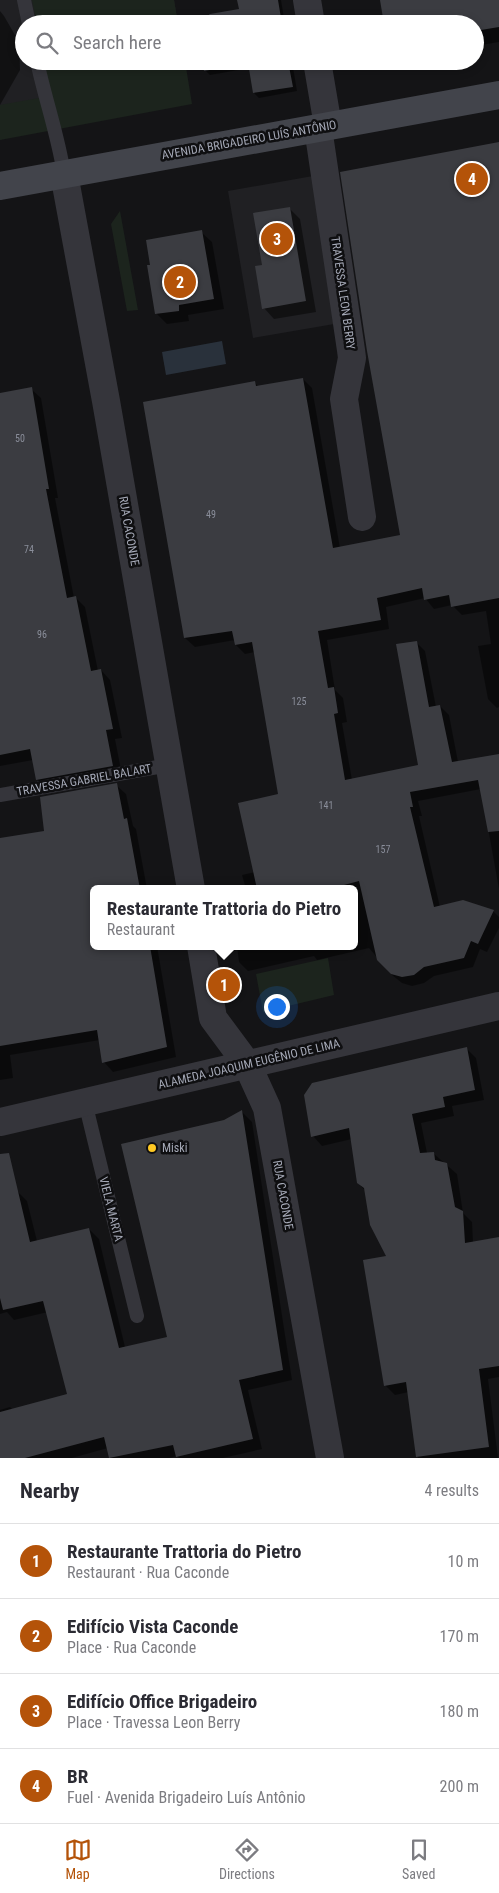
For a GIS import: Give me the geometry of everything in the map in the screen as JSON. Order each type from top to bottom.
[{"type":"main road","name":"AVENIDA BRIGADEIRO LUÍS ANTÔNIO","points":[[0,186],[499,95]]},
{"type":"street","points":[[307,0],[310,15]]},
{"type":"street","name":"TRAVESSA LEON BERRY","points":[[318,70],[323,127],[352,350],[344,399],[362,517]]},
{"type":"street","name":"RUA CACONDE","points":[[64,174],[106,401],[190,885]]},
{"type":"street","name":"RUA CACONDE","points":[[202,950],[214,1018],[247,1064],[267,1108],[329,1458]]},
{"type":"street","name":"ALAMEDA JOAQUIM EUGÊNIO DE LIMA","points":[[0,1122],[499,1006]]},
{"type":"lane","points":[[24,0],[27,15]]},
{"type":"lane","points":[[39,70],[60,150],[64,174]]},
{"type":"lane","name":"TRAVESSA GABRIEL BALART","points":[[0,795],[169,765]]},
{"type":"lane","name":"VIELA MARTA","points":[[85,1102],[137,1316]]},
{"type":"shaded area","points":[[0,0],[174,0],[176,15],[15,15],[15,70],[164,70],[0,140]]},
{"type":"shaded area","points":[[32,0],[174,0],[176,15],[35,15]]},
{"type":"shaded area","points":[[46,70],[186,70],[192,104],[0,140],[0,105],[50,96]]},
{"type":"shaded area","points":[[313,176],[340,323],[253,338],[228,191]]},
{"type":"shaded area","points":[[120,211],[138,310],[127,311],[111,224]]},
{"type":"shaded area","points":[[222,341],[226,364],[166,375],[162,352]]},
{"type":"shaded area","points":[[328,958],[334,995],[263,1012],[256,974]]},
{"type":"building","points":[[237,0],[278,0],[280,15],[209,15],[239,9]]},
{"type":"building","points":[[380,0],[499,0],[499,27],[484,30],[484,15],[382,15]]},
{"type":"building","points":[[249,70],[290,70],[293,87],[253,93]]},
{"type":"building","points":[[499,142],[499,598],[451,607],[449,595],[424,600],[422,588],[377,598],[381,620],[318,631],[328,688],[334,687],[338,713],[334,714],[345,780],[418,765],[396,644],[417,641],[429,707],[440,705],[452,762],[499,754],[499,831],[488,832],[478,780],[410,792],[413,807],[410,807],[434,907],[463,900],[494,910],[478,944],[471,941],[464,958],[424,967],[414,975],[402,977],[391,974],[377,960],[359,881],[344,885],[256,885],[238,803],[278,794],[252,642],[235,645],[232,631],[184,638],[143,402],[255,381],[256,386],[303,378],[333,548],[400,535],[367,351],[340,172]]},
{"type":"building","points":[[290,207],[306,301],[262,309],[255,266],[262,265],[253,213]]},
{"type":"building","points":[[202,230],[214,299],[179,305],[179,311],[155,314],[147,265],[150,265],[146,240]]},
{"type":"building","points":[[32,387],[49,489],[46,489],[67,598],[76,596],[91,671],[101,669],[113,729],[106,730],[113,766],[36,780],[30,749],[0,755],[0,393]]},
{"type":"building","points":[[117,783],[124,819],[127,818],[139,885],[90,885],[90,950],[151,950],[167,1047],[102,1063],[97,1030],[0,1046],[0,838],[44,831],[40,797]]},
{"type":"building","points":[[467,1047],[475,1090],[443,1097],[445,1107],[412,1114],[420,1153],[434,1152],[435,1160],[447,1163],[455,1207],[463,1211],[465,1243],[499,1237],[499,1366],[479,1369],[489,1447],[416,1457],[406,1382],[384,1386],[363,1260],[386,1256],[370,1225],[364,1188],[357,1183],[349,1128],[311,1137],[304,1095],[312,1083]]},
{"type":"building","points":[[242,1110],[283,1370],[239,1380],[253,1439],[176,1457],[173,1445],[109,1458],[104,1437],[25,1458],[0,1458],[0,1412],[67,1394],[43,1301],[3,1310],[0,1298],[0,1154],[9,1153],[30,1242],[89,1228],[119,1348],[167,1337],[121,1144],[224,1120]]},
{"type":"place","name":"BR","points":[[472,179]]},
{"type":"place","name":"Edifício Office Brigadeiro","points":[[277,239]]},
{"type":"place","name":"Edifício Vista Caconde","points":[[180,282]]},
{"type":"place","name":"Restaurante Trattoria do Pietro","points":[[224,985]]},
{"type":"place","name":"Miski","points":[[152,1148]]}]
